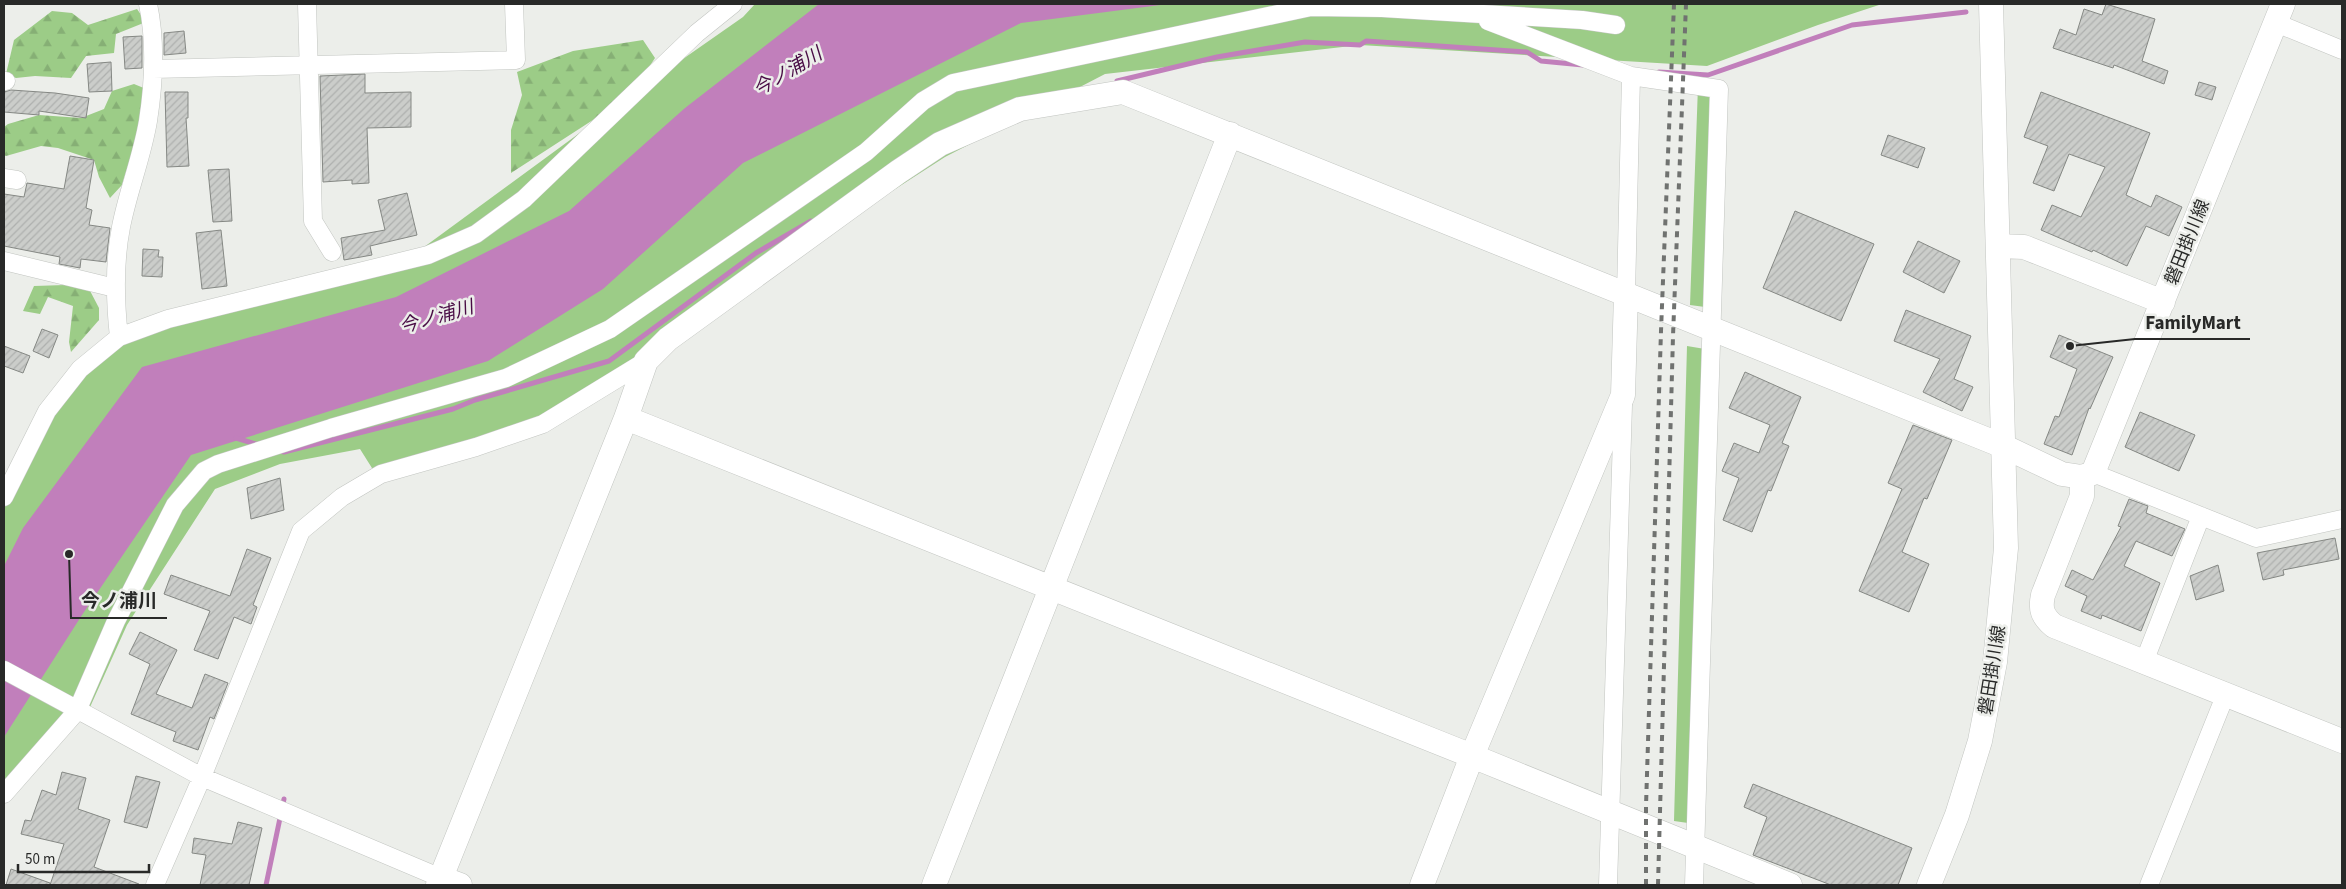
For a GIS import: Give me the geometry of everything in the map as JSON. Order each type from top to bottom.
[{"type":"street","points":[[119,337],[115,288],[120,228],[148,121],[154,31],[148,4]]},
{"type":"street","points":[[307,4],[313,221],[332,252]]},
{"type":"street","points":[[152,69],[516,60],[514,4]]},
{"type":"street","points":[[4,497],[47,412],[80,369],[119,337],[168,319],[428,256],[476,234],[524,199],[643,83],[697,33],[733,4]]},
{"type":"street","name":"磐田掛川線","points":[[1929,885],[1957,815],[1984,724],[1995,662],[2006,548],[1991,4]]},
{"type":"street","points":[[4,794],[77,710],[116,621],[175,505],[204,471],[218,464],[331,428],[506,378],[610,329],[866,152],[923,101],[953,83],[1311,7],[1382,8],[1471,15],[1582,20],[1616,25]]},
{"type":"street","points":[[2280,13],[2342,50]]},
{"type":"street","name":"磐田掛川線","points":[[2144,662],[2054,626],[2045,619],[2040,608],[2043,594],[2082,496],[2088,475],[2163,302],[2280,13]]},
{"type":"street","points":[[1471,15],[1631,76],[1719,89],[1694,885]]},
{"type":"street","points":[[1608,885],[1631,76]]},
{"type":"street","points":[[155,885],[202,777],[301,531],[342,497],[381,474],[476,447],[543,424],[646,361],[668,339],[898,172],[940,144],[1020,109],[1123,92],[2003,446],[2062,474],[2088,475],[2256,538],[2342,519]]},
{"type":"street","points":[[934,885],[1230,134]]},
{"type":"street","points":[[1998,246],[2024,247],[2163,302]]},
{"type":"street","points":[[4,261],[115,288]]},
{"type":"street","points":[[4,670],[202,777],[446,883],[626,418],[646,361]]},
{"type":"street","points":[[1422,885],[1472,756],[1623,395]]},
{"type":"street","points":[[626,418],[1610,811],[1790,885]]},
{"type":"street","points":[[2201,516],[2144,662],[2342,742]]},
{"type":"street","points":[[2149,885],[2225,696]]},
{"type":"green space","points":[[755,4],[1882,4],[1818,25],[1707,66],[1360,45],[1105,74],[945,157],[639,354],[569,408],[377,476],[360,449],[280,464],[215,489],[127,625],[86,716],[77,711],[4,794],[4,489],[23,447],[119,337],[405,261],[630,96],[743,17]]},
{"type":"green space","points":[[137,9],[146,22],[116,34],[114,53],[86,56],[71,78],[35,76],[16,78],[6,74],[14,40],[52,11],[72,13],[88,25]]},
{"type":"green space","points":[[643,40],[655,58],[630,96],[511,173],[511,130],[522,95],[517,72],[573,51]]},
{"type":"green space","points":[[134,84],[151,91],[122,185],[110,198],[99,177],[94,160],[58,148],[41,146],[4,155],[4,127],[8,124],[39,115],[81,118],[104,109],[112,91]]},
{"type":"green space","points":[[1698,86],[1719,89],[1705,307],[1690,305]]},
{"type":"green space","points":[[65,285],[88,287],[99,308],[99,320],[71,352],[69,342],[73,306],[48,297],[40,314],[23,311],[34,286]]},
{"type":"green space","points":[[1687,346],[1711,350],[1695,824],[1674,821]]},
{"type":"water","points":[[819,4],[1168,4],[1021,23],[743,163],[603,289],[488,361],[191,455],[82,615],[4,737],[4,566],[23,528],[142,367],[396,297],[569,211],[685,108]]},
{"type":"building","points":[[2106,4],[2155,19],[2142,61],[2168,71],[2164,84],[2114,65],[2113,68],[2053,48],[2060,29],[2076,35],[2084,9],[2102,15]]},
{"type":"building","points":[[184,31],[186,53],[164,55],[164,33]]},
{"type":"building","points":[[142,36],[142,68],[125,69],[123,37]]},
{"type":"building","points":[[111,62],[112,91],[89,92],[87,64]]},
{"type":"building","points":[[365,74],[365,93],[411,92],[411,127],[367,128],[369,183],[352,184],[352,180],[323,182],[320,76]]},
{"type":"building","points":[[2199,82],[2216,87],[2212,100],[2195,95]]},
{"type":"building","points":[[11,90],[55,93],[89,98],[86,118],[39,111],[39,115],[4,112],[4,92]]},
{"type":"building","points":[[165,92],[188,92],[188,118],[186,118],[189,166],[167,167]]},
{"type":"building","points":[[2041,92],[2150,133],[2126,195],[2151,207],[2156,195],[2182,207],[2169,236],[2146,226],[2127,266],[2093,250],[2092,252],[2041,230],[2052,205],[2081,217],[2105,167],[2069,154],[2054,191],[2033,183],[2048,146],[2024,137]]},
{"type":"building","points":[[1888,135],[1925,148],[1918,168],[1881,155]]},
{"type":"building","points":[[70,156],[94,160],[86,208],[92,210],[89,225],[110,228],[106,262],[81,259],[80,268],[59,264],[60,257],[4,246],[4,194],[24,197],[27,183],[64,189]]},
{"type":"building","points":[[229,169],[232,221],[213,222],[208,170]]},
{"type":"building","points":[[407,193],[417,235],[370,246],[372,255],[344,260],[341,238],[385,230],[378,200]]},
{"type":"building","points":[[1795,211],[1874,244],[1841,321],[1763,288]]},
{"type":"building","points":[[221,230],[227,286],[202,289],[196,233]]},
{"type":"building","points":[[1918,241],[1960,261],[1944,293],[1903,272]]},
{"type":"building","points":[[143,249],[159,250],[158,257],[163,257],[162,277],[142,276]]},
{"type":"building","points":[[1906,310],[1971,336],[1954,379],[1973,387],[1962,411],[1923,392],[1940,359],[1894,341]]},
{"type":"building","points":[[42,329],[58,335],[49,358],[33,351]]},
{"type":"building","points":[[2059,335],[2113,357],[2089,408],[2072,455],[2044,444],[2055,416],[2059,417],[2077,369],[2050,357]]},
{"type":"building","points":[[4,346],[30,356],[23,373],[4,366]]},
{"type":"building","points":[[1745,372],[1801,397],[1782,443],[1789,446],[1771,491],[1768,490],[1752,532],[1723,520],[1739,478],[1722,471],[1734,443],[1759,453],[1770,425],[1729,408]]},
{"type":"building","points":[[2140,412],[2195,435],[2179,471],[2125,447]]},
{"type":"building","points":[[1913,425],[1952,440],[1927,499],[1924,498],[1902,552],[1929,564],[1909,612],[1859,591],[1902,489],[1888,483]]},
{"type":"building","points":[[280,478],[284,510],[251,519],[247,488]]},
{"type":"building","points":[[2129,499],[2148,506],[2146,513],[2185,529],[2172,556],[2136,541],[2124,566],[2160,583],[2141,631],[2102,615],[2101,619],[2081,611],[2087,596],[2065,586],[2072,570],[2093,580],[2121,527],[2118,526]]},
{"type":"building","points":[[2335,538],[2339,559],[2283,570],[2284,575],[2263,580],[2257,553]]},
{"type":"building","points":[[247,549],[271,558],[253,605],[257,607],[251,624],[234,617],[218,659],[194,650],[210,611],[164,594],[171,575],[230,596]]},
{"type":"building","points":[[2218,565],[2224,591],[2196,600],[2190,576]]},
{"type":"building","points":[[140,632],[177,650],[156,694],[192,708],[205,674],[228,683],[214,719],[210,717],[198,750],[173,741],[176,732],[131,714],[150,664],[129,654]]},
{"type":"building","points":[[62,772],[86,778],[78,809],[110,820],[94,867],[139,885],[50,885],[64,844],[21,834],[25,820],[31,821],[42,790],[56,795]]},
{"type":"building","points":[[136,776],[160,782],[147,828],[124,822]]},
{"type":"building","points":[[1753,784],[1912,848],[1898,885],[1831,885],[1753,855],[1767,817],[1744,807]]},
{"type":"building","points":[[238,822],[262,828],[249,885],[200,885],[206,855],[192,853],[194,838],[232,844]]},
{"type":"building","points":[[11,869],[50,883],[50,885],[6,885]]},
{"type":"waterway","points":[[1659,72],[1708,75],[1852,25],[1966,12]]},
{"type":"waterway","points":[[1117,81],[1217,57],[1305,42],[1360,45],[1366,41],[1527,52],[1541,61],[1583,65]]},
{"type":"waterway","points":[[279,451],[284,452],[453,409],[475,400],[609,361],[756,253],[811,221]]},
{"type":"waterway","points":[[236,438],[259,445]]},
{"type":"waterway","points":[[266,885],[284,799]]},
{"type":"railway","points":[[1646,885],[1646,806],[1661,331],[1674,4]]},
{"type":"railway","points":[[1658,885],[1673,336],[1686,4]]},
{"type":"place","name":"FamilyMart","points":[[2070,346]]},
{"type":"place","name":"今ノ浦川","points":[[69,554]]}]
